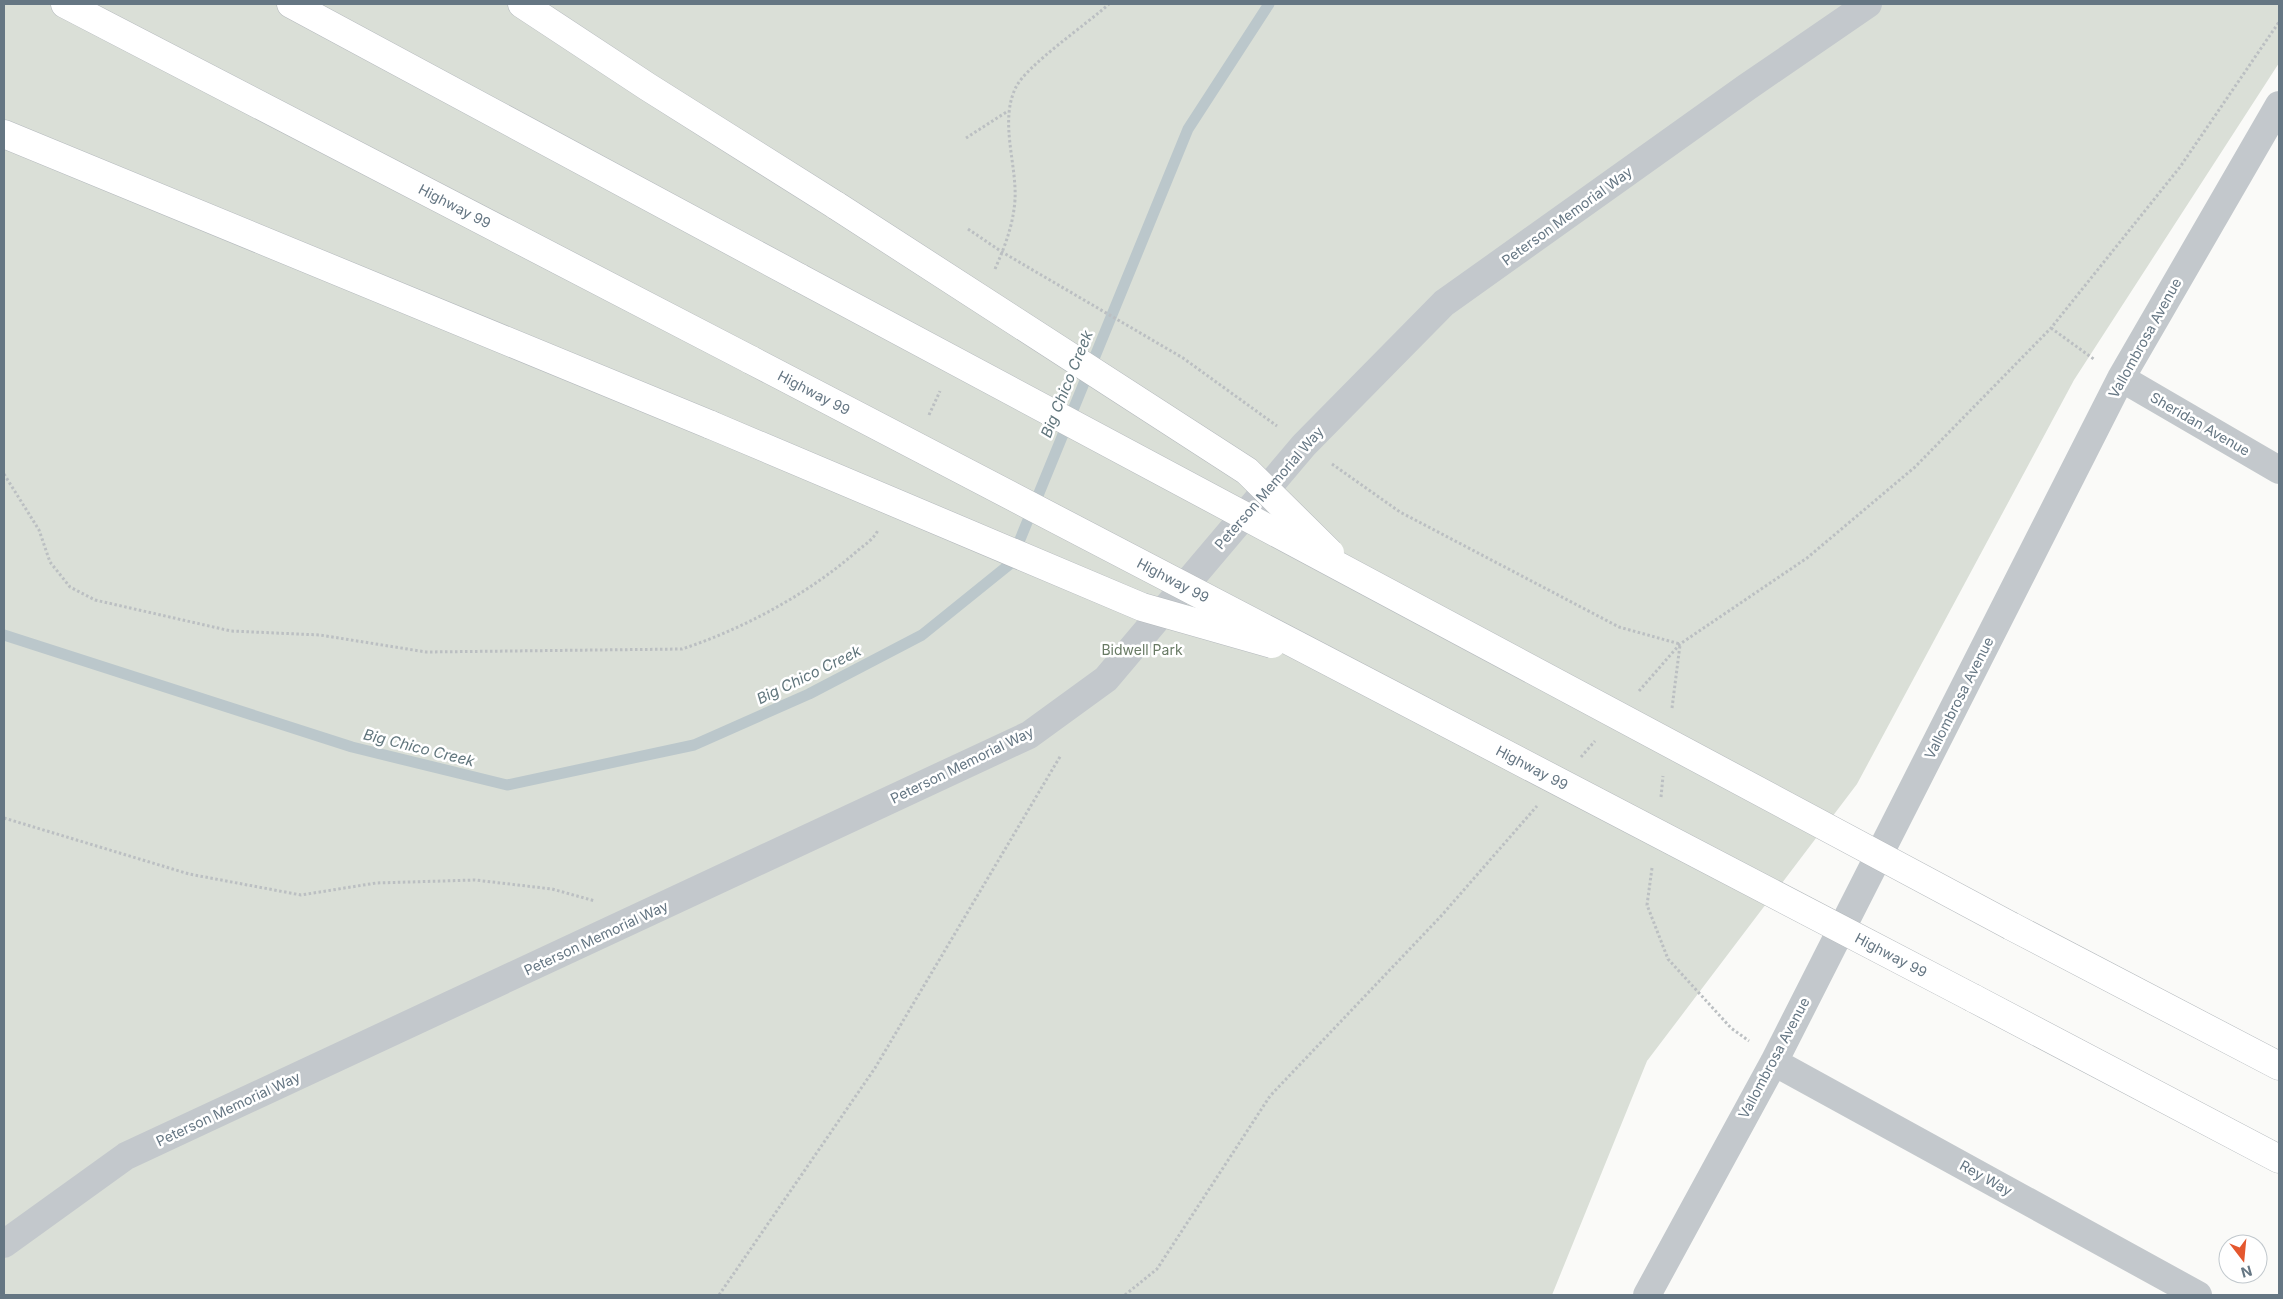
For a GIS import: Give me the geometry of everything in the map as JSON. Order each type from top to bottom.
[{"type":"highway","name":"Highway 99","points":[[65,4],[1326,659],[2279,1159]]},
{"type":"highway","points":[[291,4],[1350,573],[2011,926],[2279,1066]]},
{"type":"highway","points":[[522,4],[648,87],[837,206],[1247,470],[1350,573]]},
{"type":"highway","points":[[4,134],[711,425],[1142,607],[1326,659]]},
{"type":"street","name":"Peterson Memorial Way","points":[[4,1244],[126,1156],[645,915],[1036,729],[1106,679],[1304,445],[1444,303],[1739,93],[1868,4]]},
{"type":"street","name":"Vallombrosa Avenue","points":[[1647,1295],[1774,1062],[2121,378],[2279,105]]},
{"type":"street","name":"Sheridan Avenue","points":[[2121,378],[2279,470]]},
{"type":"street","name":"Rey Way","points":[[1774,1062],[2198,1295]]},
{"type":"path","points":[[994,270],[1009,238],[1015,200],[1009,110],[1016,87],[1031,69],[1109,4]]},
{"type":"path","points":[[1635,695],[1680,644],[1807,558],[1915,467],[2051,328],[2180,168],[2279,22]]},
{"type":"path","points":[[966,138],[1009,110]]},
{"type":"path","points":[[968,229],[1002,252],[1182,358],[1400,512],[1619,627],[1680,644]]},
{"type":"path","points":[[2051,328],[2121,378]]},
{"type":"path","points":[[929,416],[941,389]]},
{"type":"path","points":[[4,474],[39,530],[50,562],[70,587],[95,600],[231,631],[320,635],[426,652],[682,649],[700,643],[790,601],[833,572],[876,534],[880,525]]},
{"type":"path","points":[[1577,761],[1596,739]]},
{"type":"path","points":[[719,1295],[875,1068],[1066,747]]},
{"type":"path","points":[[1126,1295],[1157,1269],[1270,1096],[1442,915],[1538,805]]},
{"type":"path","points":[[4,818],[190,874],[301,895],[376,883],[475,880],[552,889],[645,915]]},
{"type":"green space","name":"Bidwell Park","points":[[4,4],[2279,4],[2279,63],[2074,380],[1857,784],[1647,1061],[1552,1295],[4,1295]]},
{"type":"waterway","name":"Big Chico Creek","points":[[4,635],[352,747],[507,785],[694,745],[809,694],[922,635],[1010,564],[1188,129],[1269,4]]}]
